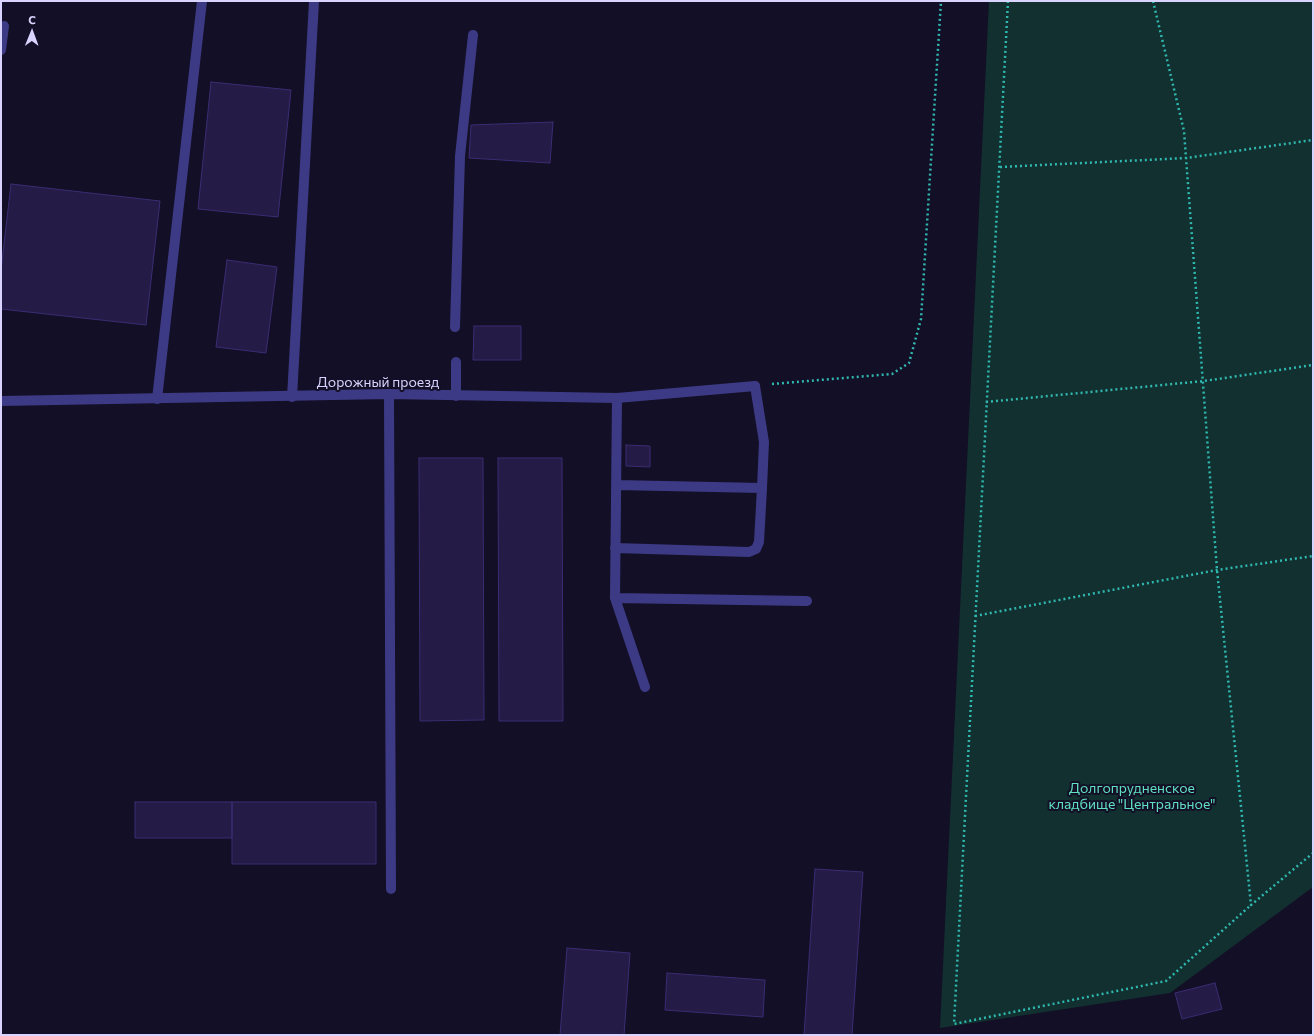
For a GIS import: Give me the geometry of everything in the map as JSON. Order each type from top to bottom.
[{"type":"street","points":[[157,399],[202,1]]},
{"type":"street","points":[[292,396],[314,1]]},
{"type":"street","points":[[1,50],[4,26]]},
{"type":"street","points":[[455,327],[460,156],[473,35]]},
{"type":"street","points":[[456,362],[456,396]]},
{"type":"street","points":[[615,548],[749,552],[756,549],[759,542],[764,442],[755,386]]},
{"type":"street","name":"Дорожный проезд","points":[[1,401],[389,394],[617,398],[755,386]]},
{"type":"street","points":[[389,394],[391,889]]},
{"type":"street","points":[[617,398],[615,598],[645,687]]},
{"type":"street","points":[[616,485],[762,488]]},
{"type":"street","points":[[615,598],[807,601]]},
{"type":"path","points":[[755,386],[892,374],[909,363],[921,319],[941,1]]},
{"type":"path","points":[[1008,1],[954,1024],[1166,981],[1251,905],[1313,853]]},
{"type":"path","points":[[1153,1],[1184,131],[1204,381],[1217,570],[1251,905]]},
{"type":"path","points":[[1000,167],[1186,158],[1313,140]]},
{"type":"path","points":[[986,402],[1204,381],[1313,365]]},
{"type":"path","points":[[975,616],[1217,570],[1313,556]]},
{"type":"green space","name":"Долгопрудненское кладбище \"Центральное\"","points":[[989,1],[1313,1],[1313,887],[1170,993],[940,1028]]},
{"type":"building","points":[[211,82],[291,90],[278,217],[198,209]]},
{"type":"building","points":[[553,122],[550,163],[469,158],[471,125]]},
{"type":"building","points":[[11,184],[160,201],[146,325],[1,309],[1,270]]},
{"type":"building","points":[[227,260],[277,267],[266,353],[216,347]]},
{"type":"building","points":[[474,326],[521,326],[521,360],[473,360]]},
{"type":"building","points":[[626,445],[650,446],[650,467],[626,466]]},
{"type":"building","points":[[419,458],[483,458],[484,720],[420,721]]},
{"type":"building","points":[[498,458],[562,458],[563,721],[499,721]]},
{"type":"building","points":[[135,802],[232,802],[232,838],[135,838]]},
{"type":"building","points":[[232,802],[376,802],[376,864],[232,864]]},
{"type":"building","points":[[815,869],[863,872],[852,1035],[804,1035]]},
{"type":"building","points":[[567,948],[630,953],[624,1035],[560,1035]]},
{"type":"building","points":[[667,973],[765,980],[763,1017],[665,1010]]},
{"type":"building","points":[[1215,983],[1222,1009],[1182,1019],[1175,993]]}]
